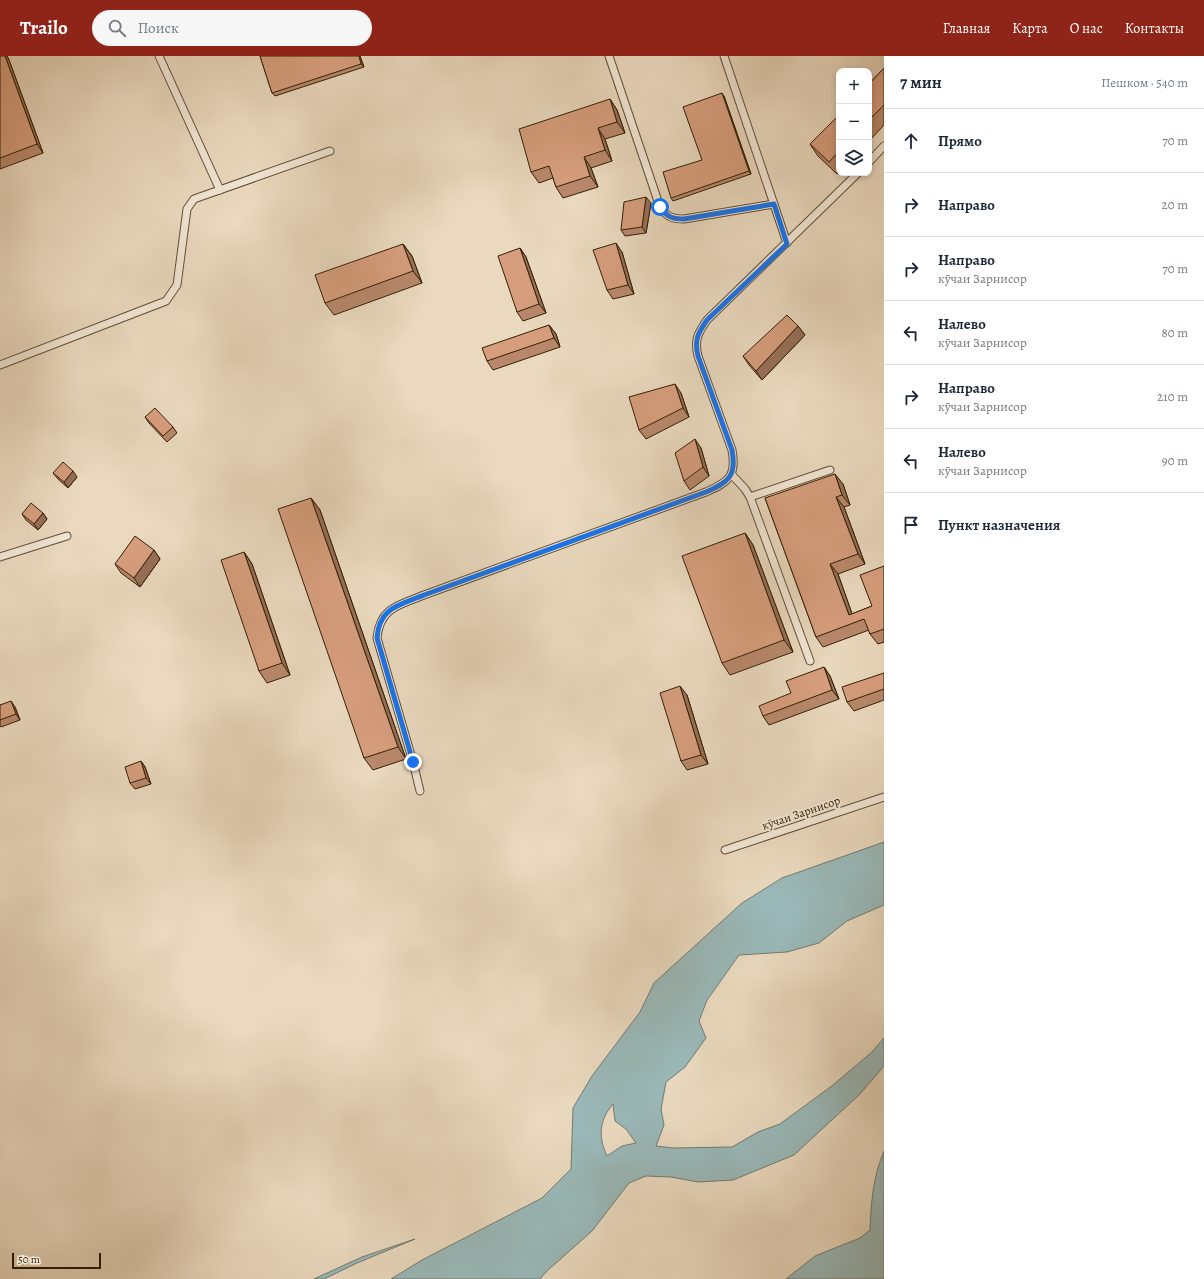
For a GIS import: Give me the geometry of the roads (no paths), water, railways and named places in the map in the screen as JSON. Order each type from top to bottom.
[{"type":"lane","points":[[159,56],[220,190]]},
{"type":"lane","points":[[609,56],[660,207],[666,216],[673,219],[684,219],[774,204]]},
{"type":"lane","points":[[724,56],[787,244]]},
{"type":"lane","points":[[872,159],[884,146]]},
{"type":"lane","points":[[0,365],[166,301],[177,285],[187,210],[194,199],[330,151]]},
{"type":"lane","points":[[420,791],[377,638],[378,627],[384,615],[396,607],[424,595],[706,492],[722,484],[732,475],[734,464],[732,450],[698,356],[695,344],[698,333],[707,320],[787,244],[855,176]]},
{"type":"lane","points":[[750,497],[830,470]]},
{"type":"lane","points":[[732,475],[742,485],[750,497],[810,661]]},
{"type":"lane","points":[[0,557],[67,536]]},
{"type":"lane","name":"кӯчаи Зарнисор","points":[[725,850],[884,797]]},
{"type":"water","points":[[884,842],[884,905],[847,921],[819,943],[787,952],[739,955],[707,1000],[699,1021],[706,1038],[685,1067],[666,1082],[661,1109],[664,1125],[656,1146],[673,1148],[732,1147],[758,1132],[780,1124],[833,1085],[872,1052],[884,1038],[884,1066],[860,1094],[794,1155],[733,1180],[698,1182],[671,1177],[646,1176],[629,1183],[592,1231],[540,1279],[391,1279],[422,1260],[542,1198],[571,1169],[573,1108],[592,1076],[640,1012],[654,983],[742,903],[782,878]],"holes":[[[613,1104],[615,1121],[626,1129],[636,1143],[622,1146],[607,1156],[602,1142],[601,1129],[605,1116]]]},
{"type":"water","points":[[884,1151],[884,1279],[786,1279],[815,1256],[860,1238],[870,1230],[873,1190],[877,1171]]},
{"type":"water","points":[[415,1239],[357,1263],[324,1279],[314,1279],[362,1257]]}]
